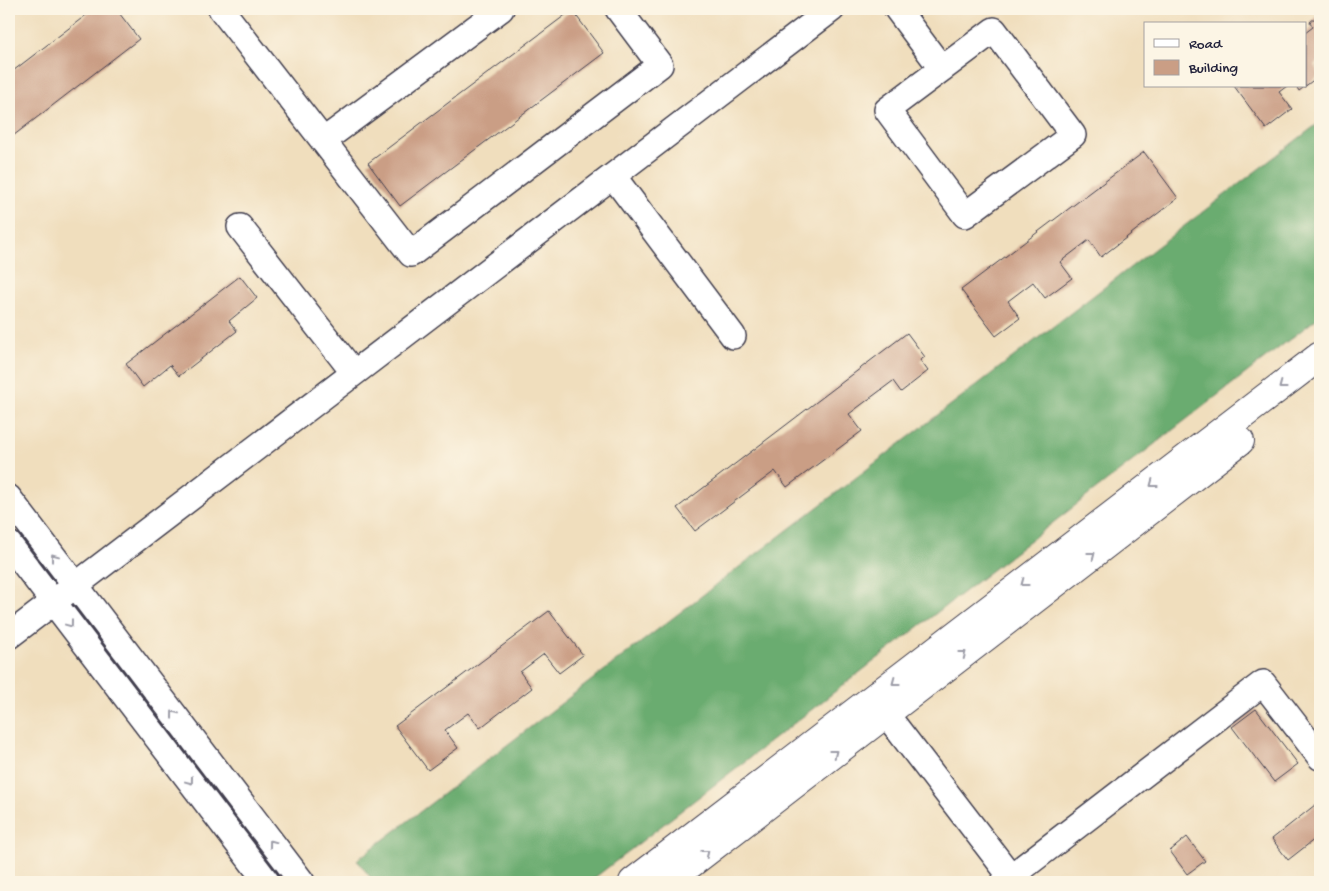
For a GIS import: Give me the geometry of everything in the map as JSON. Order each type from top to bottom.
[{"type":"main road","points":[[633,882],[1320,356]]},
{"type":"main road","points":[[667,882],[1320,380]]},
{"type":"street","points":[[221,9],[411,254],[660,66],[618,9]]},
{"type":"street","points":[[323,141],[501,9]]},
{"type":"street","points":[[9,636],[832,9]]},
{"type":"street","points":[[897,9],[942,69]]},
{"type":"street","points":[[994,30],[1073,135],[965,215],[887,110],[942,69],[994,30]]},
{"type":"street","points":[[613,176],[734,336]]},
{"type":"street","points":[[240,227],[354,373]]},
{"type":"street","points":[[9,498],[302,882]]},
{"type":"street","points":[[9,544],[267,882]]},
{"type":"street","points":[[886,714],[1010,880],[1263,683],[1320,757]]},
{"type":"green space","points":[[1320,122],[1320,316],[589,882],[374,882],[357,860]]},
{"type":"building","points":[[94,9],[116,9],[139,39],[9,139],[9,74]]},
{"type":"building","points":[[572,10],[604,53],[400,206],[368,163]]},
{"type":"building","points":[[1320,14],[1320,60],[1314,65],[1320,75],[1306,86],[1306,32],[1313,27],[1310,22]]},
{"type":"building","points":[[1235,88],[1284,88],[1279,92],[1292,109],[1266,129]]},
{"type":"building","points":[[1144,152],[1178,198],[1101,257],[1089,240],[1060,262],[1072,278],[1045,298],[1033,282],[1008,301],[1020,318],[996,336],[961,290]]},
{"type":"building","points":[[240,276],[257,298],[229,321],[237,331],[179,376],[170,365],[143,387],[126,364]]},
{"type":"building","points":[[907,333],[925,357],[920,360],[928,371],[901,392],[893,381],[849,414],[862,431],[787,487],[775,471],[695,531],[677,508]]},
{"type":"building","points":[[549,611],[583,655],[559,673],[544,654],[520,672],[532,688],[480,728],[468,713],[445,730],[458,748],[428,770],[395,726]]},
{"type":"building","points":[[1256,709],[1298,764],[1274,782],[1232,727]]},
{"type":"building","points":[[1320,801],[1320,835],[1288,860],[1272,839]]},
{"type":"building","points":[[1187,837],[1205,861],[1187,874],[1170,851]]}]
